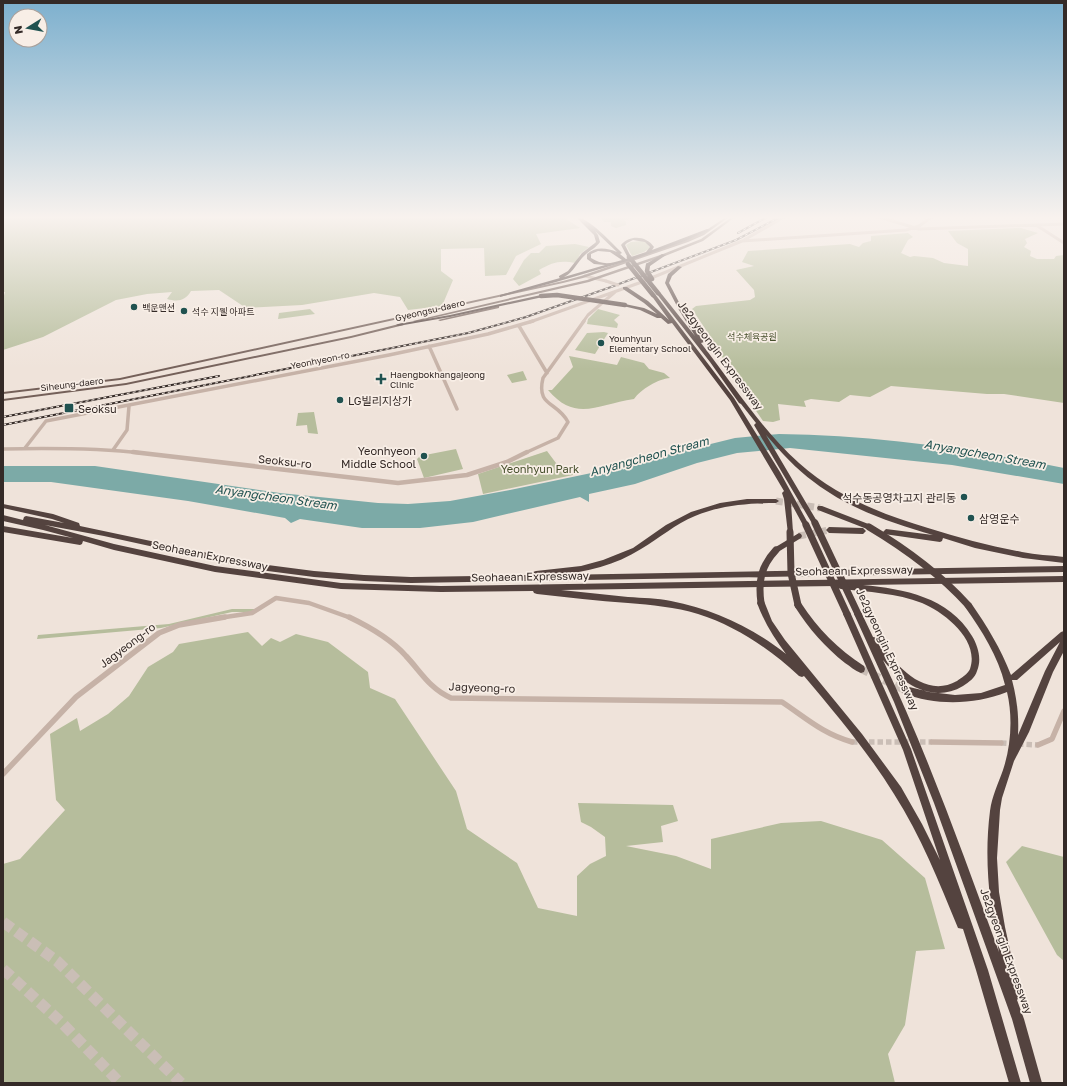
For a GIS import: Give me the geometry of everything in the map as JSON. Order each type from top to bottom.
[{"type":"highway","points":[[535,287],[568,274],[574,268]]},
{"type":"highway","points":[[502,296],[601,268]]},
{"type":"highway","name":"Je2gyeongin Expressway","points":[[635,268],[658,293],[740,399],[786,473],[814,523],[898,701],[940,802],[1018,1019],[1036,1083]]},
{"type":"highway","points":[[647,268],[646,270],[658,293]]},
{"type":"highway","points":[[679,268],[670,275],[667,283],[681,310],[712,361]]},
{"type":"highway","points":[[626,288],[646,302],[674,327],[691,345]]},
{"type":"highway","name":"Je2gyeongin Expressway","points":[[658,293],[691,345],[732,400],[778,474],[806,525],[847,614],[907,749],[982,970],[1015,1083]]},
{"type":"highway","points":[[398,325],[450,316],[541,296],[557,295],[626,305],[654,314],[674,327]]},
{"type":"highway","points":[[740,399],[778,444],[816,481],[846,500],[919,529],[975,545]]},
{"type":"highway","points":[[778,474],[787,499],[790,532],[791,573],[798,605],[811,626],[821,638],[846,659],[861,669]]},
{"type":"highway","points":[[500,578],[580,569],[632,551],[673,524],[694,513],[736,502],[776,502]]},
{"type":"highway","points":[[3,506],[54,517],[104,533]]},
{"type":"highway","points":[[820,508],[896,542],[923,561],[946,580],[968,605],[994,645],[1004,665],[1011,685],[1015,718],[1011,759]]},
{"type":"highway","name":"Seohaean Expressway","points":[[3,514],[45,525],[114,547],[215,569],[341,586],[400,588],[503,588],[1064,578]]},
{"type":"highway","name":"Seohaean Expressway","points":[[3,518],[104,533],[260,567],[314,574],[397,580],[1064,569]]},
{"type":"highway","points":[[829,530],[866,529]]},
{"type":"highway","points":[[4,530],[114,547]]},
{"type":"highway","points":[[886,532],[975,545],[1023,555],[1064,560]]},
{"type":"highway","points":[[799,536],[776,550],[768,558],[761,574],[758,586],[761,603],[768,620],[785,645],[866,744],[907,804],[925,838],[982,970]]},
{"type":"highway","points":[[801,582],[889,591],[920,599],[936,606],[957,622],[974,647],[976,660],[973,671],[967,679],[957,686],[946,689],[933,689],[918,684],[908,679],[894,667],[859,618]]},
{"type":"highway","points":[[503,588],[659,602],[684,607],[728,623],[765,644],[796,668],[828,698]]},
{"type":"highway","points":[[1014,677],[1064,634]]},
{"type":"highway","points":[[1018,1019],[996,911],[992,861],[993,826],[996,803],[1011,759],[1023,738],[1054,661],[1064,643]]},
{"type":"highway","points":[[905,690],[940,699],[991,695],[1005,689]]},
{"type":"main road","name":"Gyeongsu-daero","points":[[101,382],[322,336],[502,296],[585,276],[609,268]]},
{"type":"main road","name":"Gyeongsu-daero","points":[[142,381],[398,325],[435,320],[533,299],[540,297],[554,289],[625,268]]},
{"type":"main road","name":"Siheung-daero","points":[[3,400],[101,388],[142,381]]},
{"type":"main road","name":"Siheung-daero","points":[[3,393],[101,382]]},
{"type":"street","name":"Yeonhyeon-ro","points":[[24,448],[46,421],[488,334],[519,326],[678,268]]},
{"type":"street","points":[[585,276],[618,284],[626,288]]},
{"type":"street","points":[[519,326],[547,372],[588,315],[618,290],[618,284]]},
{"type":"street","points":[[589,300],[602,303]]},
{"type":"street","points":[[429,346],[457,409]]},
{"type":"street","name":"Seoksu-ro","points":[[3,450],[24,448],[113,450],[398,483],[466,475],[507,462],[558,438],[568,422],[564,414],[543,399],[540,387],[547,372]]},
{"type":"street","points":[[113,450],[126,430],[128,406]]},
{"type":"street","name":"Jagyeong-ro","points":[[3,774],[76,697],[160,632],[179,625],[252,613],[276,598],[318,604],[341,613],[373,630],[399,649],[433,689],[440,694],[452,698],[782,702],[796,710],[818,729],[840,740],[852,742]]},
{"type":"street","points":[[1038,745],[1052,739],[1064,711]]},
{"type":"street","points":[[932,742],[1001,743]]},
{"type":"green space","points":[[3,268],[441,268],[441,271],[453,280],[442,306],[408,310],[400,297],[374,293],[302,305],[246,308],[219,290],[191,291],[184,299],[181,300],[167,299],[172,292],[147,294],[116,300],[43,337],[3,350],[3,299],[5,292],[3,292]]},
{"type":"green space","points":[[485,268],[510,268],[506,275],[485,276]]},
{"type":"green space","points":[[520,268],[543,268],[539,270],[541,274],[519,286],[513,279]]},
{"type":"green space","name":"석수체육공원","points":[[746,268],[1064,268],[1064,403],[1004,394],[987,394],[891,386],[870,397],[850,395],[839,402],[811,399],[804,401],[806,407],[778,404],[780,420],[773,422],[763,421],[731,374],[734,373],[708,338],[710,336],[692,309],[696,306],[750,300],[755,297],[754,290],[736,270]]},
{"type":"green space","points":[[310,309],[315,314],[278,319],[279,313]]},
{"type":"green space","points":[[598,309],[620,315],[614,320],[618,324],[617,328],[587,324],[588,319]]},
{"type":"green space","points":[[587,333],[608,333],[595,354],[575,350]]},
{"type":"green space","points":[[569,356],[617,365],[621,357],[644,363],[649,369],[664,373],[670,378],[660,380],[650,385],[634,399],[588,409],[578,409],[568,406],[558,400],[548,390],[552,390],[573,367]]},
{"type":"green space","points":[[523,371],[527,380],[512,383],[507,375]]},
{"type":"green space","points":[[314,412],[318,434],[308,433],[307,425],[296,426],[298,413]]},
{"type":"green space","points":[[456,449],[463,469],[424,478],[417,459],[420,456]]},
{"type":"green space","name":"Yeonhyun Park","points":[[547,451],[556,463],[570,468],[573,475],[483,494],[478,474]]},
{"type":"green space","points":[[232,609],[257,609],[249,612],[232,612],[161,628],[37,639],[38,635],[169,624]]},
{"type":"green space","points":[[248,632],[262,646],[271,638],[280,642],[296,634],[328,642],[368,672],[370,688],[395,699],[456,791],[467,829],[517,863],[538,908],[577,916],[577,876],[590,864],[606,856],[605,837],[581,822],[578,803],[673,805],[678,821],[661,826],[663,842],[626,846],[676,856],[711,869],[711,839],[781,823],[821,821],[882,840],[925,878],[945,949],[916,951],[905,1025],[888,1054],[895,1083],[3,1083],[3,864],[20,859],[65,810],[56,800],[50,734],[77,718],[80,731],[108,714],[129,696],[148,667],[173,652],[179,644]]},
{"type":"green space","points":[[1022,846],[1064,857],[1064,961],[1057,955],[1006,862]]},
{"type":"water","name":"Anyangcheon Stream","points":[[779,434],[887,440],[993,455],[1064,468],[1064,484],[952,465],[790,448],[737,453],[697,463],[635,484],[589,494],[589,502],[580,497],[473,522],[420,528],[362,528],[300,519],[291,523],[285,518],[188,501],[51,482],[3,482],[3,466],[95,466],[280,493],[378,503],[408,504],[450,501],[510,490],[601,471],[735,438]]},
{"type":"tunnel","points":[[776,501],[820,508]]},
{"type":"tunnel","points":[[799,536],[829,530]]},
{"type":"tunnel","points":[[861,669],[905,690]]},
{"type":"tunnel","points":[[852,742],[932,742]]},
{"type":"tunnel","points":[[1001,743],[1038,745]]},
{"type":"tunnel","points":[[3,922],[57,961],[181,1083]]},
{"type":"tunnel","points":[[3,969],[62,1023],[120,1083]]},
{"type":"railway","points":[[3,425],[468,333],[526,317],[662,268]]},
{"type":"railway","points":[[3,417],[219,376]]},
{"type":"place","name":"백운맨션","points":[[134,307]]},
{"type":"place","name":"석수 지웰 아파트","points":[[184,311]]},
{"type":"place","name":"Younhyun Elementary School","points":[[601,343]]},
{"type":"place","name":"Haengbokhangajeong Clinic","points":[[381,379]]},
{"type":"place","name":"LG빌리지상가","points":[[340,400]]},
{"type":"place","name":"Seoksu","points":[[69,408]]},
{"type":"place","name":"Yeonhyeon Middle School","points":[[424,456]]},
{"type":"place","name":"석수동공영차고지 관리동","points":[[964,497]]},
{"type":"place","name":"삼영운수","points":[[971,518]]}]
